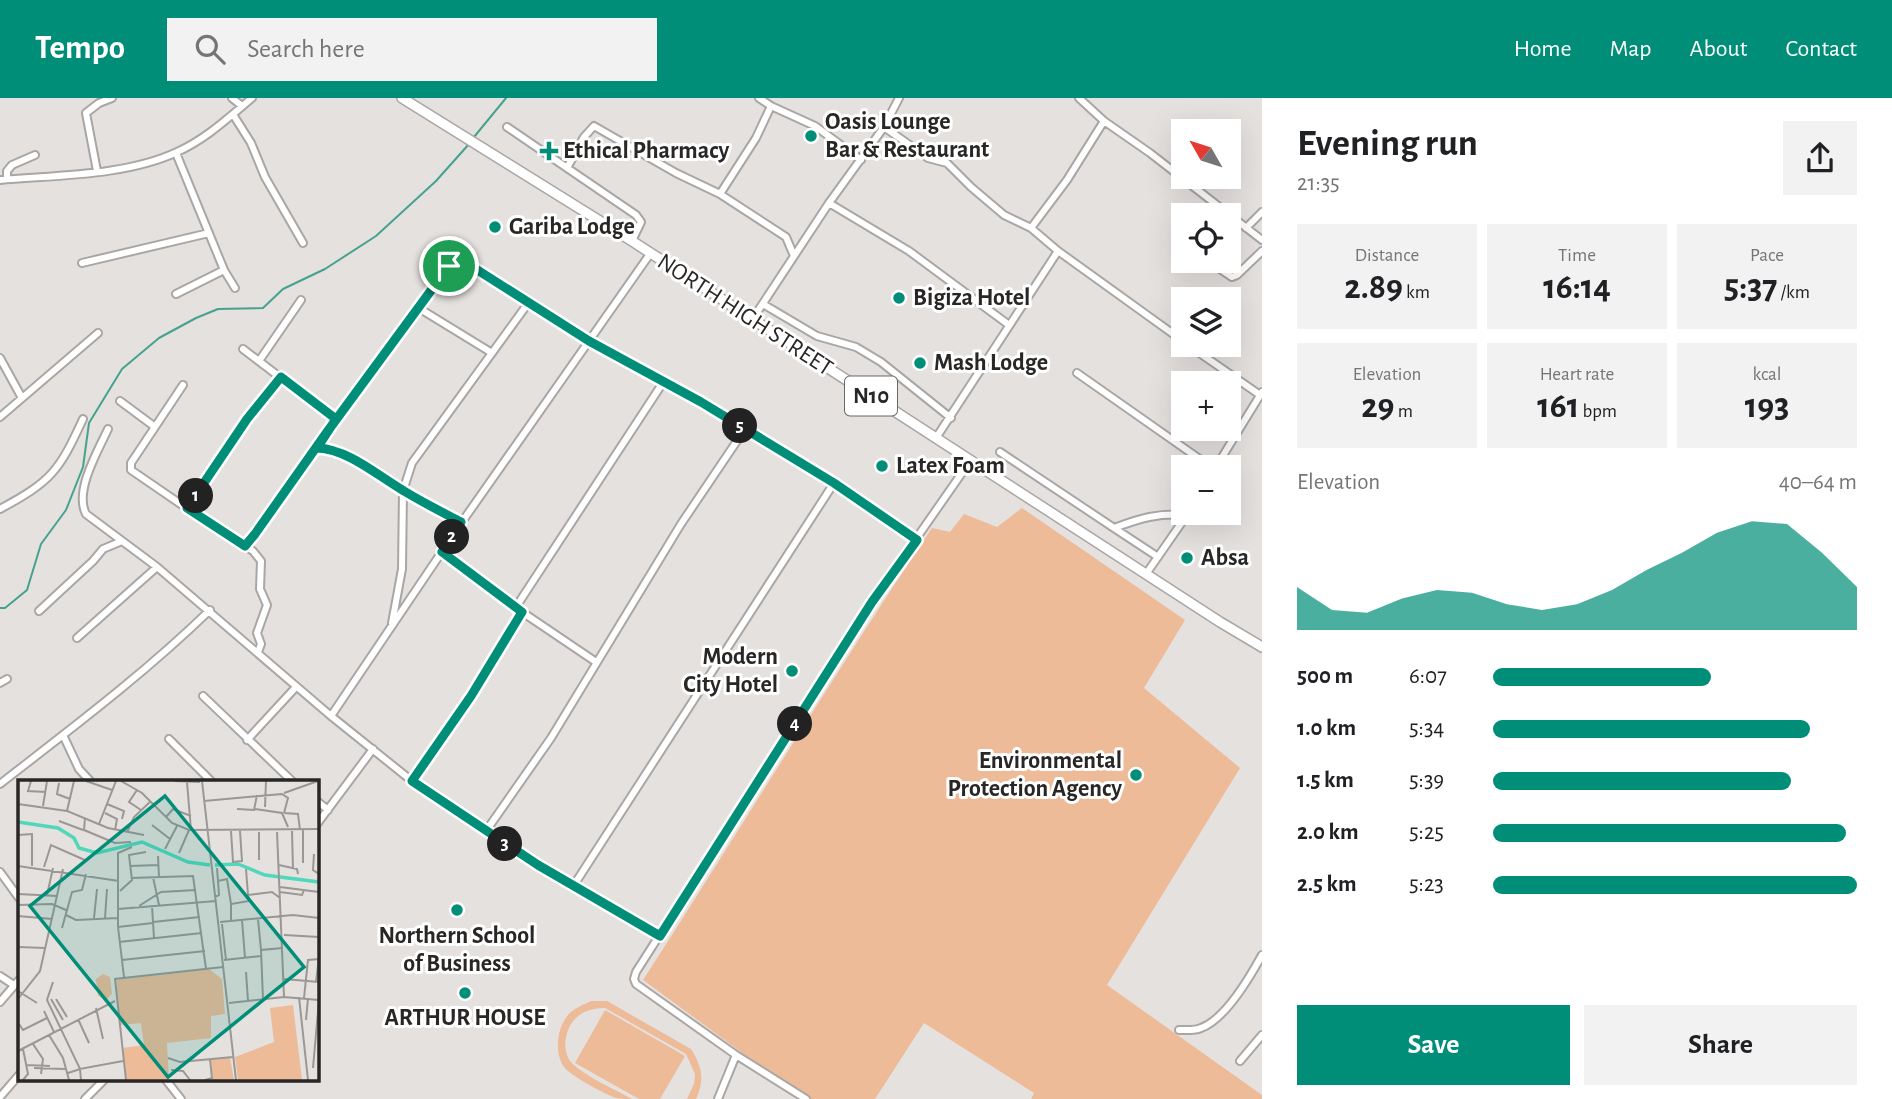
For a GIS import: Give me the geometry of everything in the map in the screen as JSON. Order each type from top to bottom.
[{"type":"highway","name":"NORTH HIGH STREET","points":[[402,98],[632,241],[1262,647]]},
{"type":"street","points":[[97,171],[86,113],[99,103],[112,98]]},
{"type":"street","points":[[232,98],[242,106]]},
{"type":"street","points":[[35,155],[12,165],[4,179],[145,164],[176,153],[197,141],[234,116],[252,98]]},
{"type":"street","points":[[759,98],[815,126],[861,160]]},
{"type":"street","points":[[752,320],[829,203],[884,127],[899,98]]},
{"type":"street","points":[[1079,98],[1104,121],[1150,153],[1262,240]]},
{"type":"street","points":[[720,194],[756,138],[771,106]]},
{"type":"street","points":[[234,116],[303,243]]},
{"type":"street","points":[[1031,228],[1068,180],[1104,121]]},
{"type":"street","points":[[567,168],[584,136],[594,126],[676,173],[720,194],[786,237],[794,257]]},
{"type":"street","points":[[507,127],[636,215],[641,222],[632,241]]},
{"type":"street","points":[[884,127],[928,158],[947,163],[1004,215],[1031,228],[1058,251],[1171,332]]},
{"type":"street","points":[[176,153],[224,270],[235,288]]},
{"type":"street","points":[[829,203],[909,251],[1009,326]]},
{"type":"street","points":[[1246,228],[1262,212]]},
{"type":"street","points":[[82,263],[209,233]]},
{"type":"street","points":[[936,438],[1058,251]]},
{"type":"street","points":[[1241,271],[1262,251]]},
{"type":"street","points":[[331,716],[461,522],[650,254]]},
{"type":"street","points":[[245,546],[417,307],[449,266],[459,262],[468,264],[589,341],[664,381],[834,483],[917,540]]},
{"type":"street","points":[[176,294],[224,270]]},
{"type":"street","points":[[259,361],[301,300]]},
{"type":"street","points":[[392,627],[402,569],[403,491],[412,463],[529,302]]},
{"type":"street","points":[[763,304],[817,336],[856,347],[881,362],[951,418]]},
{"type":"street","points":[[417,307],[492,353]]},
{"type":"street","points":[[0,417],[98,333]]},
{"type":"street","points":[[243,349],[336,419]]},
{"type":"street","points":[[1206,357],[1261,393],[1222,455]]},
{"type":"street","points":[[0,358],[22,398]]},
{"type":"street","points":[[1077,373],[1197,455]]},
{"type":"street","points":[[187,508],[247,419],[281,377]]},
{"type":"street","points":[[412,781],[471,696],[519,609],[664,381]]},
{"type":"street","points":[[183,385],[131,463],[131,470],[253,551],[261,561],[260,589],[267,605],[257,633],[261,644],[257,652]]},
{"type":"street","points":[[120,401],[155,427]]},
{"type":"street","points":[[0,509],[29,493],[59,467],[83,419]]},
{"type":"street","points":[[108,429],[82,495],[86,514],[157,567],[296,687],[412,781],[538,865],[660,936]]},
{"type":"street","points":[[486,831],[551,738],[681,524],[745,429]]},
{"type":"street","points":[[317,448],[328,448],[340,453],[461,522]]},
{"type":"street","points":[[1000,452],[1158,557]]},
{"type":"street","points":[[806,1099],[736,1055],[636,984],[634,979],[872,602],[971,460]]},
{"type":"street","points":[[574,885],[834,483]]},
{"type":"street","points":[[1141,509],[1146,516]]},
{"type":"street","points":[[1114,528],[1146,516],[1171,513]]},
{"type":"street","points":[[1146,574],[1180,525]]},
{"type":"street","points":[[39,611],[103,549],[122,541]]},
{"type":"street","points":[[442,552],[596,663]]},
{"type":"street","points":[[77,638],[157,567]]},
{"type":"street","points":[[0,784],[107,702],[175,644],[209,610]]},
{"type":"street","points":[[0,683],[8,679]]},
{"type":"street","points":[[247,740],[296,687]]},
{"type":"street","points":[[203,696],[291,780]]},
{"type":"street","points":[[63,735],[79,769],[89,780]]},
{"type":"street","points":[[169,739],[210,780]]},
{"type":"street","points":[[318,823],[373,749]]},
{"type":"street","points":[[318,802],[328,810]]},
{"type":"street","points":[[0,872],[18,897]]},
{"type":"street","points":[[1179,1030],[1203,1028],[1213,1021],[1239,993],[1262,955]]},
{"type":"street","points":[[0,976],[17,983],[0,1002]]},
{"type":"street","points":[[1240,1060],[1262,1035]]},
{"type":"street","points":[[718,1099],[736,1055]]},
{"type":"street","points":[[0,1097],[18,1076]]},
{"type":"street","points":[[85,1099],[102,1082]]},
{"type":"street","points":[[168,1082],[181,1099]]},
{"type":"shaded area","points":[[1022,508],[1185,620],[1144,688],[1240,768],[1107,985],[1262,1095],[1262,1099],[1031,1099],[1034,1093],[924,1023],[875,1099],[805,1099],[643,980],[932,528],[950,532],[964,514],[997,527]]},
{"type":"shaded area","points":[[591,1001],[607,1001],[691,1049],[701,1073],[701,1086],[696,1099],[687,1099],[695,1074],[686,1054],[605,1008],[586,1012],[574,1020],[566,1040],[567,1056],[586,1074],[632,1099],[611,1096],[568,1071],[558,1051],[561,1028],[570,1013]]},
{"type":"shaded area","points":[[605,1010],[685,1056],[660,1099],[639,1099],[575,1063]]},
{"type":"waterway","points":[[474,137],[506,98]]},
{"type":"waterway","points":[[0,608],[5,608],[27,590],[41,544],[66,510],[83,467],[89,423],[122,369],[159,338],[196,318],[218,309],[263,308],[283,289],[325,269],[376,236],[436,181],[469,144]]},
{"type":"place","name":"Oasis Lounge Bar & Restaurant","points":[[811,136]]},
{"type":"place","name":"Ethical Pharmacy","points":[[549,151]]},
{"type":"place","name":"Gariba Lodge","points":[[495,227]]},
{"type":"place","name":"Bigiza Hotel","points":[[899,298]]},
{"type":"place","name":"Mash Lodge","points":[[920,363]]},
{"type":"place","name":"Latex Foam","points":[[882,466]]},
{"type":"place","name":"Absa","points":[[1187,558]]},
{"type":"place","name":"Modern City Hotel","points":[[792,671]]},
{"type":"place","name":"Environmental Protection Agency","points":[[1136,775]]},
{"type":"place","name":"Northern School of Business","points":[[457,910]]},
{"type":"place","name":"ARTHUR HOUSE","points":[[465,993]]},
{"type":"route","points":[[449,266],[417,307],[377,365],[327,432],[255,534],[245,546],[187,508],[247,419],[281,377],[336,419],[327,432],[317,448],[328,448],[340,453],[461,522],[442,552],[522,612],[471,696],[412,781],[538,865],[660,936],[872,602],[917,540],[834,483],[701,402],[589,341],[468,264],[459,262],[449,266]]}]
